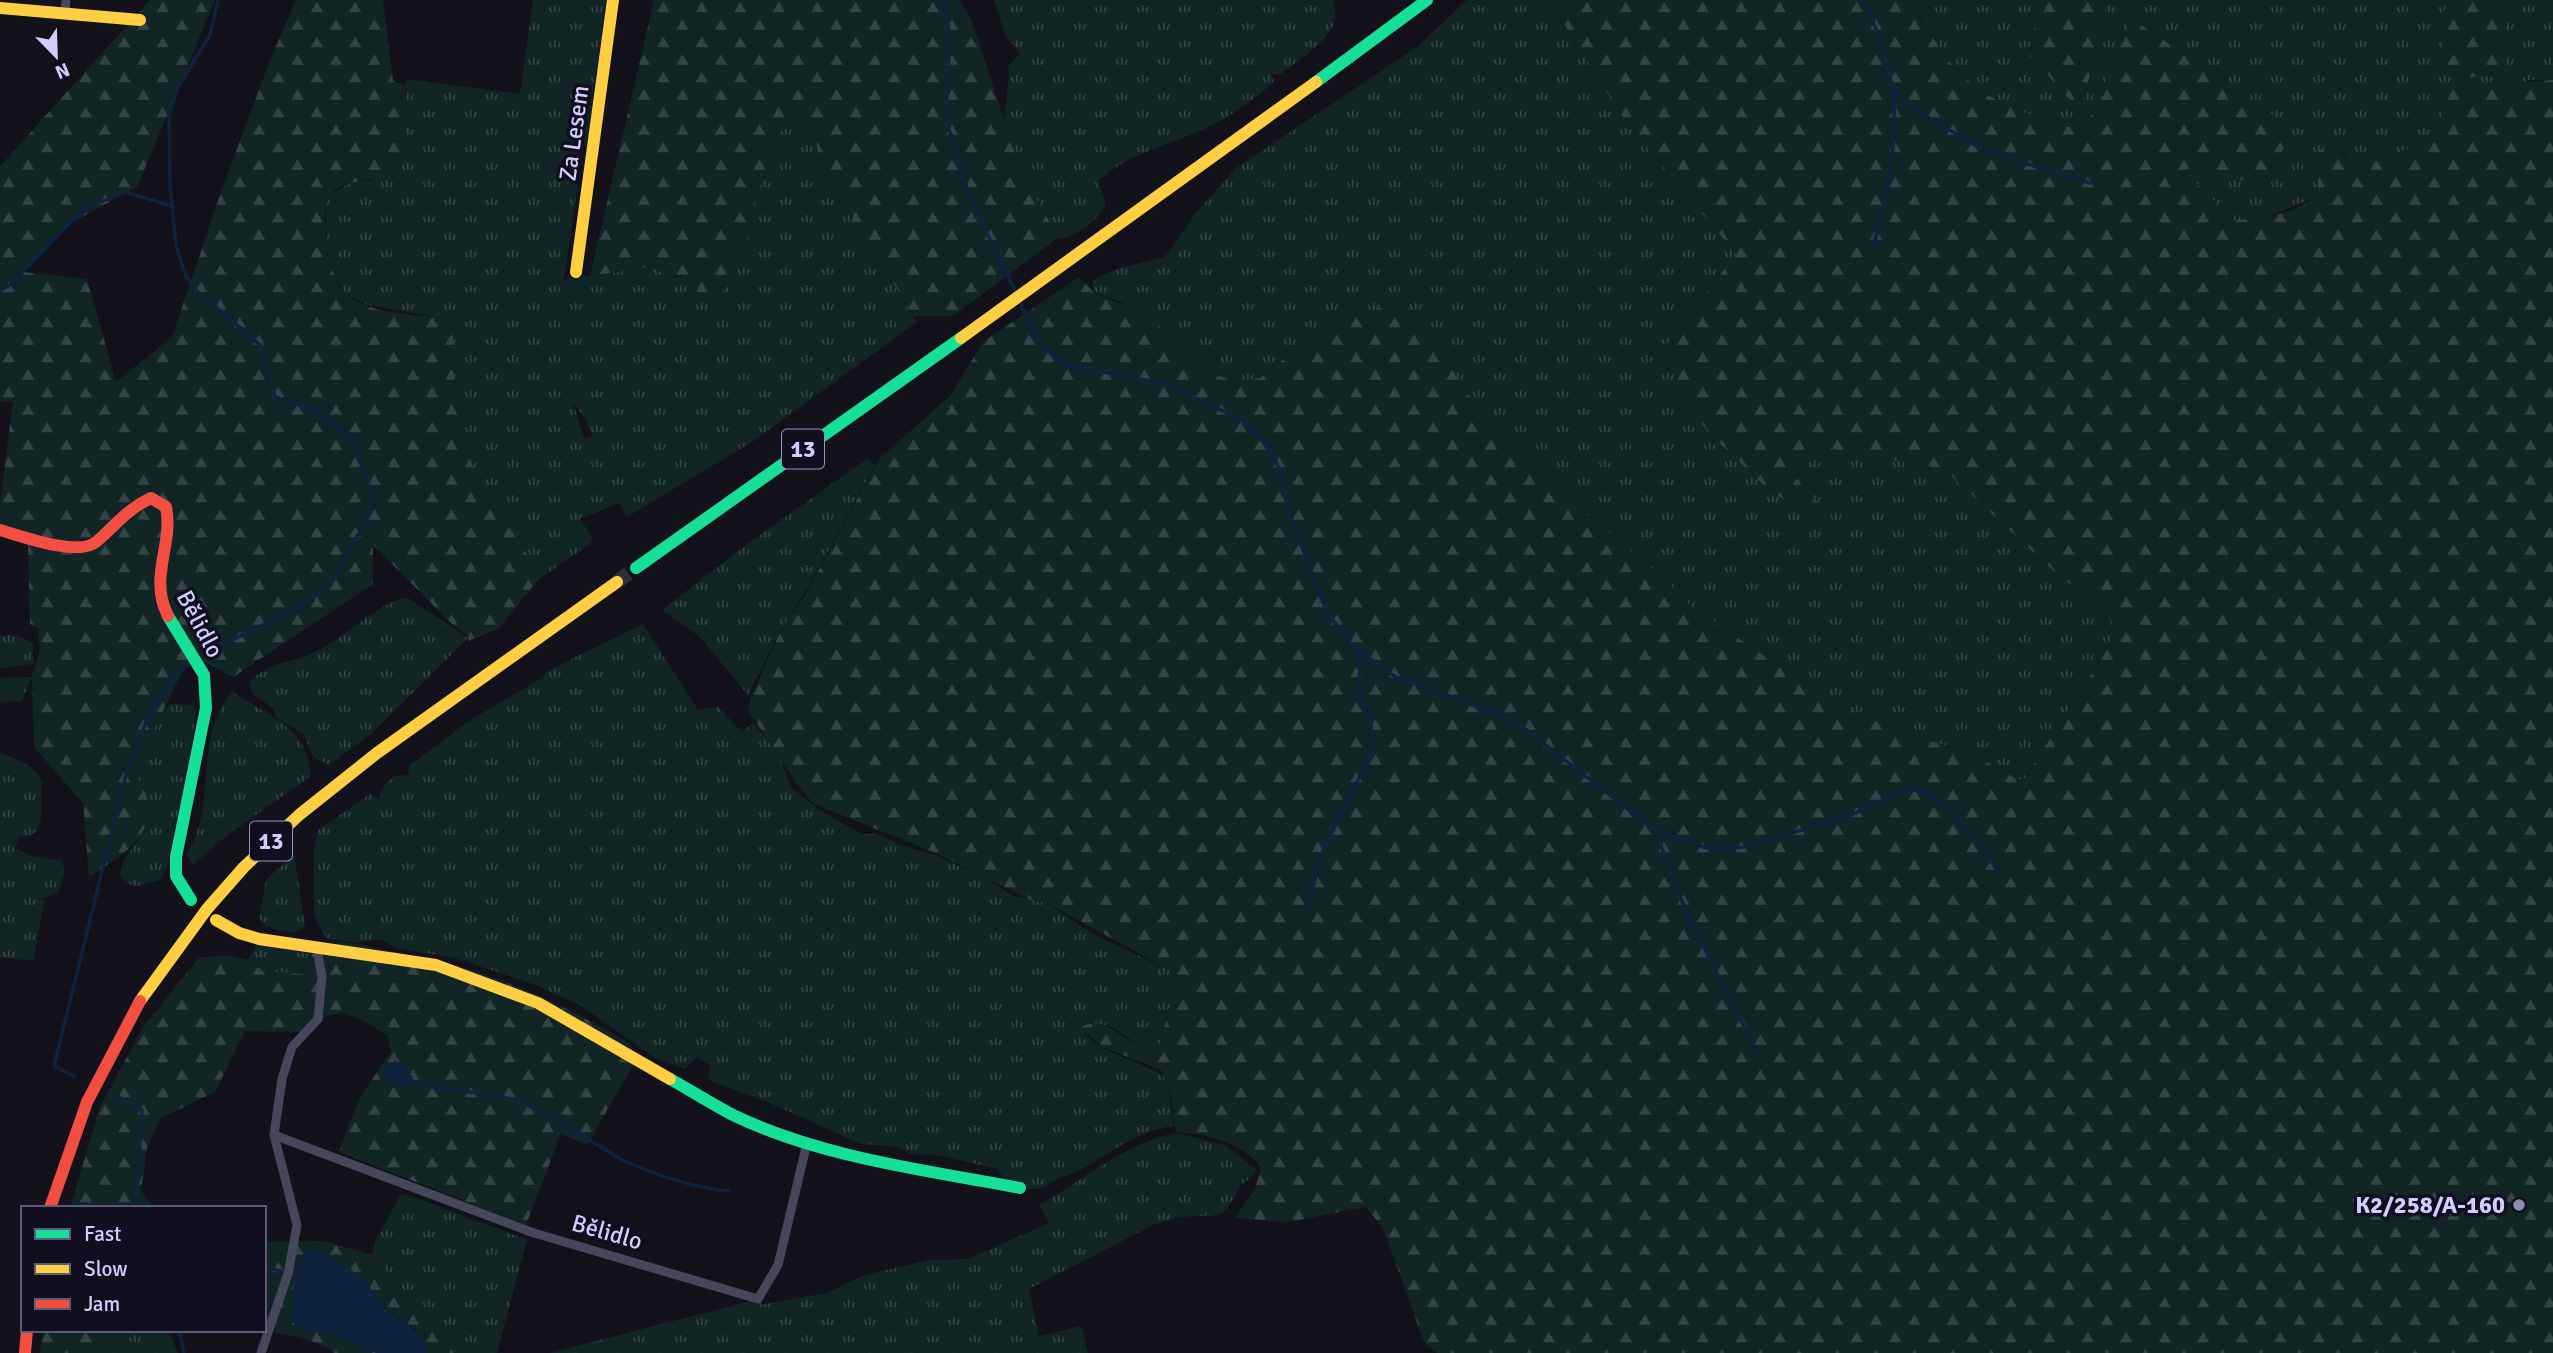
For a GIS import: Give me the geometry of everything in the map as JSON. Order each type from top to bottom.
[{"type":"street","name":"Za Lesem","points":[[576,272],[613,0]]},
{"type":"street","name":"13","points":[[636,568],[1149,204],[1427,0]]},
{"type":"street","points":[[0,8],[66,7],[141,19]]},
{"type":"street","name":"Bělidlo","points":[[0,530],[65,546],[93,545],[130,508],[151,498],[166,507],[169,521],[160,561],[159,594],[166,614],[204,675],[206,708],[176,857],[176,876],[191,900]]},
{"type":"street","name":"13","points":[[51,1206],[79,1125],[123,1030],[158,975],[215,899],[284,828],[346,775],[617,582]]},
{"type":"street","points":[[216,920],[239,933],[317,949],[436,965],[538,1003],[736,1116],[807,1143],[870,1160],[1020,1188]]},
{"type":"street","points":[[261,1353],[288,1274],[297,1225],[274,1135],[282,1079],[292,1047],[318,1019],[322,977],[317,949]]},
{"type":"street","name":"Bělidlo","points":[[274,1135],[534,1233],[758,1299],[778,1265],[807,1143]]},
{"type":"street","points":[[25,1353],[27,1332]]},
{"type":"green space","points":[[150,0],[215,0],[137,187],[69,224],[24,272],[87,279],[116,382],[172,337],[221,192],[270,60],[296,0],[383,0],[393,81],[405,86],[405,148],[398,166],[390,173],[350,183],[332,193],[325,209],[325,222],[332,269],[341,289],[367,306],[444,318],[453,332],[454,380],[471,463],[514,526],[538,580],[498,629],[468,641],[468,636],[451,623],[373,545],[373,584],[233,677],[190,655],[138,763],[138,776],[148,804],[144,829],[130,848],[89,877],[83,803],[34,747],[32,676],[40,650],[38,628],[30,624],[28,545],[0,528],[0,503],[13,401],[0,402],[0,166]]},
{"type":"green space","points":[[533,0],[606,0],[586,145],[578,145],[573,182],[578,183],[564,280],[574,275],[590,276],[654,266],[675,278],[685,275],[695,290],[732,274],[730,259],[754,230],[759,215],[755,204],[772,143],[778,133],[799,120],[809,118],[815,126],[819,167],[917,322],[752,442],[627,517],[619,503],[580,519],[593,538],[590,544],[538,580],[514,526],[471,463],[454,380],[452,332],[444,318],[367,305],[345,294],[332,270],[326,231],[326,204],[331,194],[353,181],[370,181],[403,157],[406,79],[520,94]],"holes":[[[573,403],[584,417],[593,437],[584,438]]]},
{"type":"green space","points":[[654,0],[960,0],[973,24],[1018,164],[1058,238],[953,316],[914,316],[819,167],[815,127],[809,118],[799,120],[778,133],[772,143],[755,204],[759,215],[754,230],[730,259],[733,274],[722,293],[705,297],[695,290],[685,275],[665,276],[654,266],[590,276]]},
{"type":"green space","points":[[994,0],[1333,0],[1335,17],[1330,31],[1318,45],[1280,75],[1271,74],[1274,82],[1224,119],[1136,157],[1098,181],[1106,205],[1088,226],[1063,239],[1058,238],[1033,197],[1011,150],[1005,120],[1008,66],[1020,54],[1005,34]]},
{"type":"green space","points":[[1467,0],[1549,0],[1625,121],[1737,254],[1667,344],[1743,464],[1768,489],[1828,530],[1830,514],[1808,495],[1788,471],[1807,444],[1824,444],[1856,458],[1887,459],[1944,469],[2062,579],[2095,599],[2110,619],[2113,639],[2025,778],[2019,781],[1970,752],[1925,740],[1867,718],[1819,693],[1691,606],[1665,580],[1565,496],[1536,463],[1505,435],[1467,394],[1421,318],[1404,305],[1389,305],[1358,315],[1300,346],[1260,378],[1236,382],[1209,372],[1174,344],[1150,314],[1093,291],[1093,280],[1117,269],[1165,257],[1196,213],[1235,169],[1417,47]]},
{"type":"green space","points":[[1549,0],[1914,0],[1921,20],[1947,59],[1980,89],[2018,110],[2085,131],[2131,18],[2292,128],[2271,178],[2237,180],[2200,169],[2183,170],[2233,220],[2253,219],[2290,211],[2309,201],[2318,184],[2319,150],[2331,149],[2339,152],[2353,166],[2360,168],[2441,135],[2441,90],[2553,80],[2553,1353],[1437,1353],[1424,1342],[1384,1230],[1366,1207],[1288,1222],[1235,1218],[1255,1189],[1261,1168],[1254,1159],[1223,1141],[1176,1132],[1171,1095],[1161,1070],[1105,1048],[1079,1028],[1100,1024],[1139,1045],[1149,1048],[1159,1046],[1175,988],[1171,971],[1047,903],[1031,900],[931,851],[814,804],[799,787],[748,710],[751,697],[783,626],[804,597],[879,459],[950,396],[983,342],[1079,277],[1093,291],[1108,299],[1150,314],[1174,344],[1209,372],[1236,382],[1260,378],[1300,346],[1358,315],[1389,305],[1404,305],[1421,318],[1467,394],[1505,435],[1536,463],[1565,496],[1665,580],[1691,606],[1819,693],[1867,718],[1925,740],[1970,752],[2018,780],[2025,778],[2113,640],[2110,619],[2095,599],[2062,579],[1944,469],[1887,459],[1856,458],[1824,444],[1807,444],[1789,471],[1834,520],[1828,530],[1768,489],[1708,432],[1689,406],[1673,373],[1667,344],[1736,254],[1625,121]]},
{"type":"green space","points":[[1914,0],[2040,0],[2029,55],[2072,102],[2083,103],[2107,5],[2105,0],[2449,0],[2444,12],[2507,7],[2506,0],[2553,0],[2553,80],[2529,80],[2441,135],[2360,168],[2353,166],[2343,152],[2311,199],[2259,220],[2233,220],[2183,170],[2197,166],[2271,178],[2291,128],[2085,131],[2022,114],[1973,86],[1942,53],[1915,9]]},
{"type":"green space","points":[[2040,0],[2105,0],[2107,4],[2083,104],[2072,102],[2029,55]]},
{"type":"green space","points":[[2449,0],[2506,0],[2505,65],[2488,76],[2454,78],[2445,60],[2441,40]]},
{"type":"green space","points":[[867,459],[875,465],[809,586],[783,626],[748,695],[700,637],[662,610],[747,544]]},
{"type":"green space","points":[[402,598],[408,598],[468,638],[371,734],[329,765],[313,757],[303,734],[277,718],[273,708],[253,694],[249,682],[271,667],[325,647],[378,610]]},
{"type":"green space","points":[[643,624],[698,710],[718,707],[742,732],[753,723],[777,751],[791,787],[819,810],[862,834],[877,834],[900,845],[935,855],[988,879],[1013,896],[1047,903],[1091,933],[1171,971],[1175,988],[1159,1046],[1146,1048],[1114,1028],[1104,1025],[1086,1024],[1085,1035],[1167,1079],[1174,1126],[1143,1134],[1043,1187],[1021,1187],[1010,1182],[997,1169],[938,1155],[910,1154],[897,1147],[861,1144],[765,1101],[713,1082],[708,1079],[711,1066],[697,1057],[685,1069],[655,1058],[580,1005],[536,985],[455,958],[396,948],[381,939],[356,943],[326,938],[314,916],[314,847],[318,830],[370,794],[379,799],[389,780],[393,777],[408,776],[409,766],[470,720],[539,680],[549,670]]},
{"type":"green space","points":[[0,635],[16,635],[33,643],[33,664],[0,668]]},
{"type":"green space","points":[[32,677],[22,701],[0,702],[0,678]]},
{"type":"green space","points":[[232,691],[294,733],[308,759],[311,776],[225,837],[193,865],[186,855],[196,836],[201,816],[213,730],[220,710]]},
{"type":"green space","points":[[171,704],[192,705],[196,711],[189,763],[166,870],[160,880],[137,886],[125,883],[120,874],[125,858],[140,837],[146,820],[143,794],[135,777],[153,726]]},
{"type":"green space","points":[[0,752],[30,766],[42,780],[39,825],[36,832],[29,836],[20,836],[14,848],[32,856],[61,861],[65,870],[59,891],[46,898],[37,898],[45,900],[33,961],[0,957]]},
{"type":"green space","points":[[294,854],[305,926],[295,933],[266,927],[259,918],[266,880]]},
{"type":"green space","points":[[340,942],[458,967],[544,998],[631,1044],[634,1064],[587,1145],[561,1134],[526,1225],[339,1152],[360,1097],[391,1052],[388,1036],[362,1020],[343,1013],[326,1016],[299,1032],[245,1031],[215,1092],[161,1118],[147,1148],[141,1191],[153,1206],[71,1206],[100,1107],[143,1027],[199,958],[226,955],[248,960],[263,971],[316,975],[311,954]]},
{"type":"green space","points":[[257,944],[311,954],[317,975],[263,971],[248,960]]},
{"type":"green space","points":[[1176,1133],[1225,1145],[1256,1169],[1254,1175],[1240,1186],[1227,1209],[1219,1215],[1179,1217],[1155,1224],[1029,1289],[1039,1336],[1081,1326],[1088,1353],[550,1353],[751,1301],[764,1304],[827,1293],[862,1276],[929,1260],[968,1259],[1049,1223],[1039,1205],[1139,1145]]},
{"type":"green space","points":[[405,1194],[527,1240],[497,1353],[459,1353],[372,1255],[375,1242],[400,1196]]},
{"type":"green space","points":[[323,1241],[372,1255],[459,1353],[427,1353],[416,1330],[383,1306],[363,1279],[308,1249],[302,1257],[291,1312],[303,1330],[331,1334],[377,1353],[334,1353],[311,1341],[266,1330],[266,1242]]},
{"type":"green space","points":[[43,1332],[100,1332],[97,1353],[40,1353]]},
{"type":"green space","points":[[100,1332],[168,1332],[178,1353],[97,1353]]},
{"type":"water","points":[[395,1060],[413,1077],[409,1086],[398,1087],[383,1075]]},
{"type":"water","points":[[308,1249],[323,1254],[359,1276],[384,1307],[416,1331],[427,1353],[377,1353],[331,1334],[303,1330],[293,1323],[294,1284]]},
{"type":"waterway","points":[[197,657],[296,609],[324,589],[340,568],[369,515],[373,496],[351,438],[316,411],[275,397],[260,345],[197,291],[186,276],[176,246],[170,185],[169,115],[178,87],[210,35],[218,0]]},
{"type":"waterway","points":[[942,0],[949,33],[947,112],[954,150],[977,212],[1016,293]]},
{"type":"waterway","points":[[1863,0],[1877,31],[1893,89],[1911,107],[1985,151],[2090,183]]},
{"type":"waterway","points":[[1873,248],[1891,170],[1893,89]]},
{"type":"waterway","points":[[0,291],[11,284],[82,210],[125,192],[172,206]]},
{"type":"waterway","points":[[1019,300],[1043,345],[1066,365],[1167,384],[1241,420],[1271,450],[1280,471],[1289,513],[1328,614],[1354,648],[1396,677],[1498,714],[1525,729],[1655,830],[1710,849],[1746,847],[1851,815],[1907,789],[1926,792],[1945,805],[1966,827],[1998,871]]},
{"type":"waterway","points":[[1308,906],[1322,853],[1371,754],[1371,722],[1359,693],[1360,653]]},
{"type":"waterway","points":[[75,1077],[54,1066],[125,778],[149,714],[172,679],[191,662]]},
{"type":"waterway","points":[[1655,830],[1687,914],[1759,1056]]},
{"type":"waterway","points":[[408,1079],[430,1087],[488,1094],[528,1105],[634,1165],[687,1183],[729,1191]]},
{"type":"waterway","points":[[117,1096],[142,1110],[136,1206]]},
{"type":"waterway","points":[[266,1268],[302,1277]]},
{"type":"waterway","points":[[179,1332],[184,1353]]},
{"type":"tunnel","points":[[617,582],[636,568]]},
{"type":"traffic: fast","points":[[1316,82],[1427,0]]},
{"type":"traffic: fast","points":[[636,568],[961,338]]},
{"type":"traffic: fast","points":[[168,616],[204,675],[206,708],[176,857],[176,876],[191,900]]},
{"type":"traffic: fast","points":[[670,1079],[735,1116],[804,1142],[875,1161],[1020,1188]]},
{"type":"traffic: slow","points":[[576,272],[613,0]]},
{"type":"traffic: slow","points":[[0,8],[140,20]]},
{"type":"traffic: slow","points":[[961,338],[1316,82]]},
{"type":"traffic: slow","points":[[140,1001],[207,909],[244,867],[299,815],[377,753],[617,582]]},
{"type":"traffic: slow","points":[[216,920],[239,933],[259,939],[436,965],[538,1003],[670,1079]]},
{"type":"traffic: jam","points":[[0,530],[49,544],[88,546],[135,507],[151,498],[166,507],[168,521],[160,587],[168,616]]},
{"type":"traffic: jam","points":[[51,1206],[87,1102],[140,1001]]},
{"type":"traffic: jam","points":[[25,1353],[27,1332]]},
{"type":"place","name":"K2/258/A-160","points":[[2519,1205]]}]
